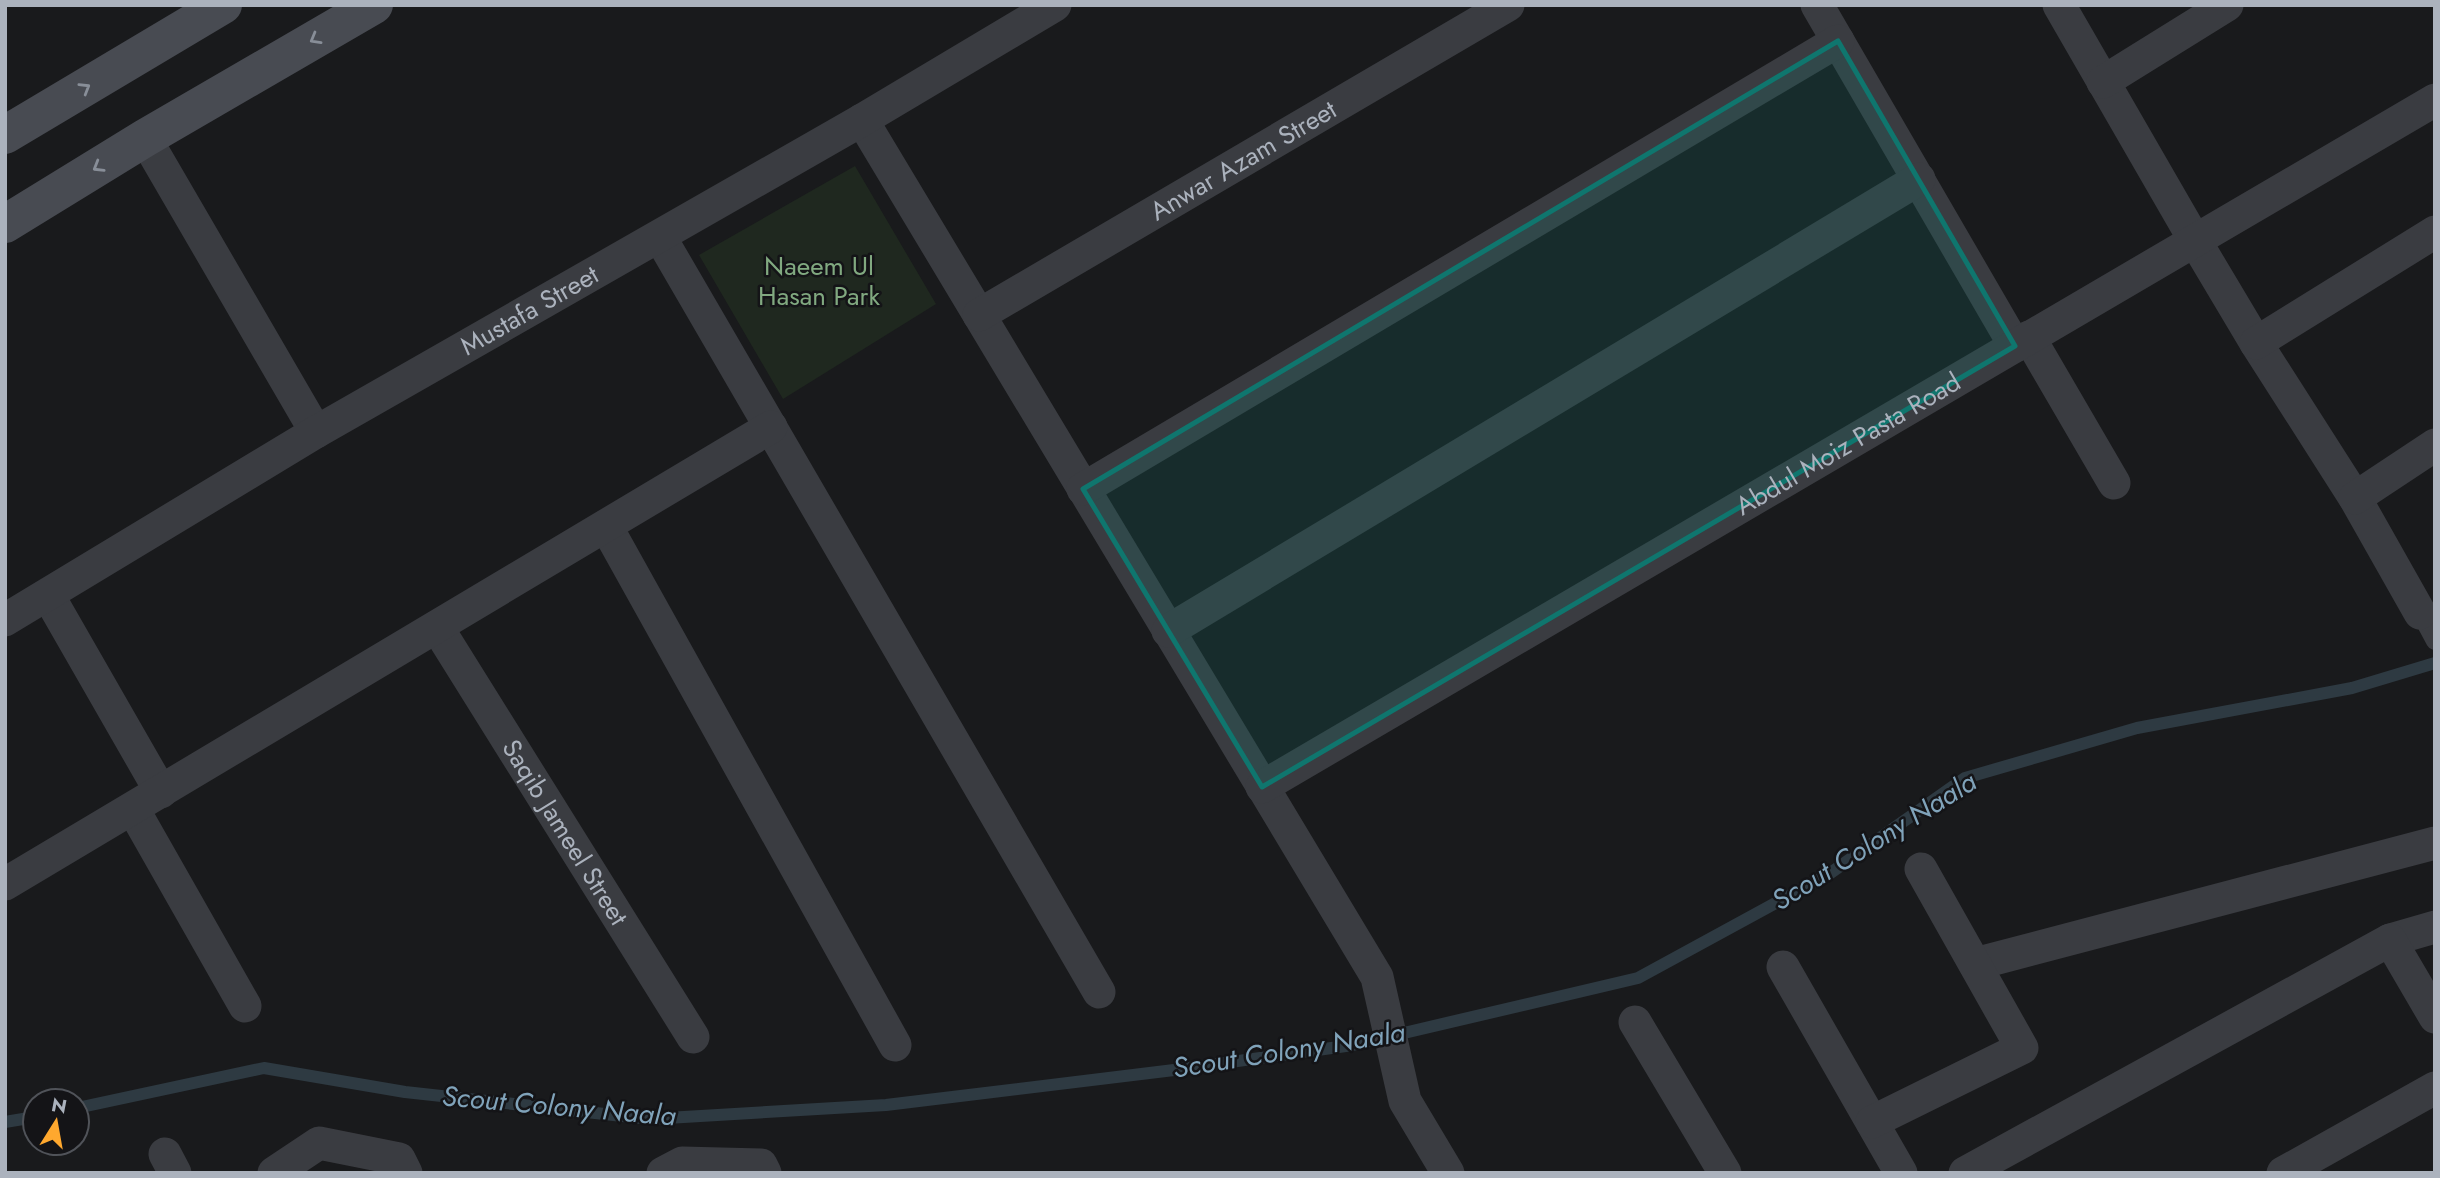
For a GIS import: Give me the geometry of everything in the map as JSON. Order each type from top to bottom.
[{"type":"street","points":[[5,135],[223,5]]},
{"type":"street","points":[[5,224],[145,138],[374,5]]},
{"type":"street","name":"Mustafa Street","points":[[5,620],[316,432],[660,237],[1055,5]]},
{"type":"street","name":"Аnwar Azam Street","points":[[979,315],[1508,5]]},
{"type":"street","points":[[1817,5],[1919,180],[2114,483]]},
{"type":"street","points":[[2059,5],[2194,239],[2256,343],[2355,498],[2428,627]]},
{"type":"street","points":[[2104,82],[2227,5]]},
{"type":"street","points":[[1083,489],[1838,41]]},
{"type":"street","name":"Abdul Moiz Pasta Road","points":[[1262,787],[2435,100]]},
{"type":"street","points":[[862,120],[1377,977],[1405,1101],[1448,1173]]},
{"type":"street","points":[[145,138],[316,432]]},
{"type":"street","points":[[1168,631],[1919,180]]},
{"type":"street","points":[[2256,343],[2435,232]]},
{"type":"street","points":[[660,237],[1099,992]]},
{"type":"street","points":[[5,884],[771,427]]},
{"type":"street","points":[[2355,498],[2435,445]]},
{"type":"street","points":[[606,526],[895,1045]]},
{"type":"street","points":[[48,595],[161,792]]},
{"type":"street","name":"Saqib Jameel Street","points":[[437,627],[694,1037]]},
{"type":"street","points":[[133,809],[245,1006]]},
{"type":"street","points":[[1975,964],[2435,843]]},
{"type":"street","points":[[1872,1122],[2022,1048],[1921,869]]},
{"type":"street","points":[[1965,1173],[2390,940],[2435,927]]},
{"type":"street","points":[[2390,940],[2435,1017]]},
{"type":"street","points":[[1783,967],[1901,1173]]},
{"type":"street","points":[[1634,1022],[1725,1173]]},
{"type":"street","points":[[2286,1172],[2435,1088]]},
{"type":"street","points":[[274,1173],[319,1143],[399,1159],[407,1173]]},
{"type":"street","points":[[663,1173],[682,1163],[761,1165],[765,1173]]},
{"type":"highlighted area","points":[[1838,41],[2015,346],[1262,787],[1083,489]]},
{"type":"green space","name":"Naeem Ul Hasan Park","points":[[855,166],[936,304],[783,399],[699,255]]},
{"type":"waterway","name":"Scout Colony Naala","points":[[91,1105],[264,1068],[405,1092],[650,1119],[886,1105],[1353,1045],[1638,978],[1829,874],[1965,778],[2137,728],[2352,688],[2435,663]]},
{"type":"waterway","name":"Scout Colony Naala","points":[[5,1122],[21,1119]]}]
